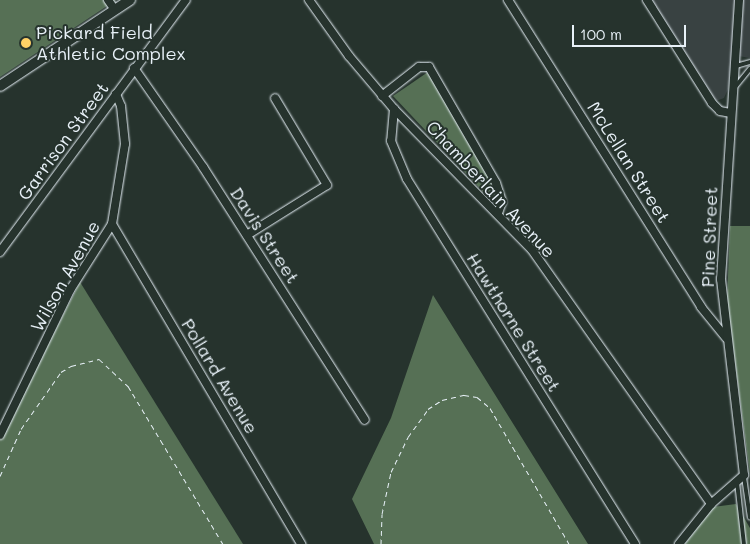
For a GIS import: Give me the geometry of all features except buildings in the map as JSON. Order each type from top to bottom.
[{"type":"main road","points":[[0,86],[130,0]]},
{"type":"street","points":[[108,0],[115,10]]},
{"type":"street","name":"Garrison Street","points":[[0,252],[186,0]]},
{"type":"street","name":"Chamberlain Avenue","points":[[308,0],[382,96],[498,213],[548,271],[711,504]]},
{"type":"street","name":"McLellan Street","points":[[508,0],[701,307],[726,338]]},
{"type":"street","points":[[648,0],[712,103],[720,111],[730,113]]},
{"type":"street","name":"Pine Street","points":[[739,0],[721,260],[726,338],[744,475]]},
{"type":"street","points":[[382,96],[419,67],[429,67],[496,183],[502,202],[498,213]]},
{"type":"street","name":"Davis Street","points":[[134,68],[247,235],[365,420]]},
{"type":"street","name":"Wilson Avenue","points":[[0,435],[70,290],[112,224],[124,144],[122,112],[116,94]]},
{"type":"street","points":[[247,235],[327,184],[275,98]]},
{"type":"street","name":"Hawthorne Street","points":[[394,109],[391,141],[403,172],[635,544]]},
{"type":"street","name":"Pollard Avenue","points":[[112,224],[301,544]]},
{"type":"street","points":[[679,544],[711,504],[744,475]]},
{"type":"lane","points":[[734,68],[742,63],[750,62]]},
{"type":"lane","points":[[731,100],[738,81],[750,69],[742,63]]},
{"type":"lane","points":[[744,475],[750,518]]},
{"type":"lane","points":[[737,480],[744,544]]},
{"type":"path","points":[[0,476],[21,429],[61,372],[71,366],[99,358],[128,386],[223,544]]},
{"type":"path","points":[[381,544],[382,514],[391,472],[408,436],[428,409],[442,400],[464,395],[477,397],[490,408],[569,544]]},
{"type":"shaded area","points":[[651,0],[750,0],[750,58],[732,55],[728,89],[724,98],[716,101],[711,98]]},
{"type":"green space","name":"Pickard Field Athletic Complex","points":[[0,0],[116,0],[0,77]]},
{"type":"green space","points":[[428,72],[493,183],[496,196],[492,201],[393,96]]},
{"type":"green space","points":[[730,226],[750,226],[750,474],[727,302]]},
{"type":"green space","points":[[80,282],[243,544],[0,544],[0,439]]},
{"type":"green space","points":[[433,295],[588,544],[374,544],[352,499],[391,418]]},
{"type":"green space","points":[[736,504],[750,528],[750,544],[685,544],[713,507]]},
{"type":"place","name":"Pickard Field Athletic Complex","points":[[26,43]]}]
